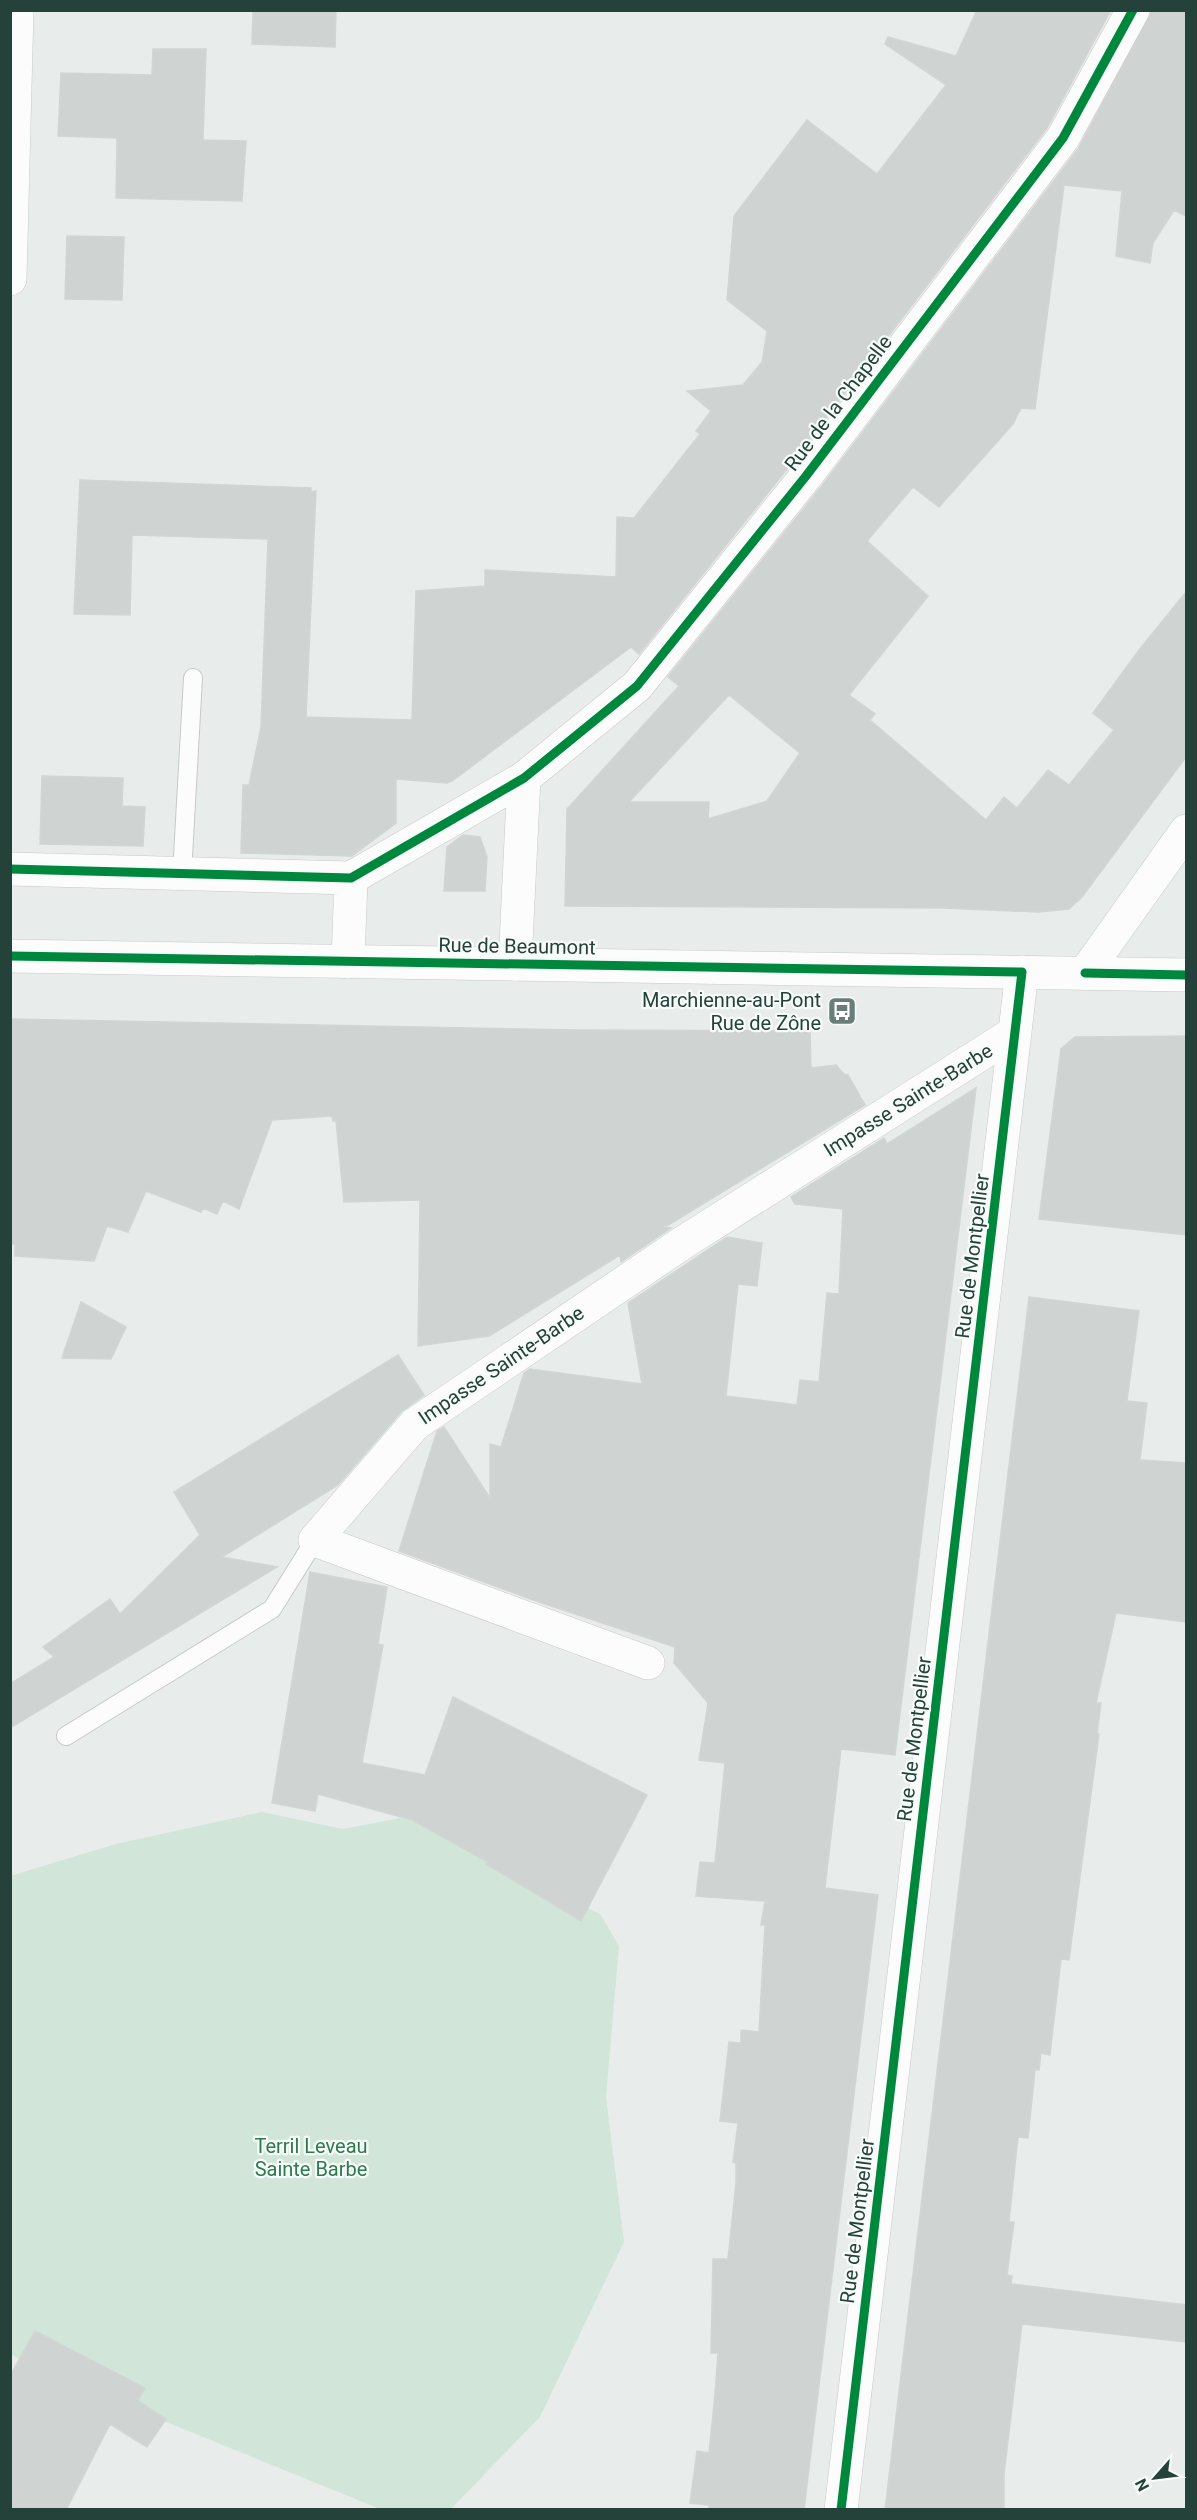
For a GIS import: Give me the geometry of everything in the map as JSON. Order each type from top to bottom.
[{"type":"street","points":[[10,279],[17,10]]},
{"type":"street","name":"Rue de la Chapelle","points":[[524,778],[636,686],[806,476],[1063,138],[1133,10]]},
{"type":"street","points":[[10,869],[351,878],[524,778]]},
{"type":"street","points":[[515,964],[524,778]]},
{"type":"street","points":[[1085,973],[1186,831]]},
{"type":"street","points":[[348,962],[351,878]]},
{"type":"street","name":"Rue de Beaumont","points":[[10,956],[1186,975]]},
{"type":"street","name":"Rue de Montpellier","points":[[841,2510],[1022,972]]},
{"type":"street","name":"Impasse Sainte-Barbe","points":[[315,1539],[415,1424],[684,1242],[1014,1033]]},
{"type":"street","points":[[315,1539],[648,1663]]},
{"type":"lane","points":[[182,874],[193,678]]},
{"type":"lane","points":[[66,1736],[272,1609],[315,1539]]},
{"type":"green space","name":"Terril Leveau Sainte Barbe","points":[[262,1812],[343,1829],[405,1817],[600,1914],[619,1946],[606,2097],[624,2242],[540,2417],[451,2509],[380,2509],[38,2370],[11,2354],[10,1876],[116,1844]]},
{"type":"building","points":[[253,10],[336,10],[335,47],[252,44]]},
{"type":"building","points":[[977,10],[1111,10],[1047,128],[791,464],[639,654],[631,647],[452,781],[447,783],[396,779],[396,823],[352,856],[241,853],[243,785],[249,785],[261,727],[268,539],[132,535],[130,615],[74,614],[80,480],[311,488],[311,492],[316,491],[306,717],[412,720],[416,591],[485,586],[485,570],[616,577],[617,517],[634,518],[700,434],[696,431],[711,411],[687,391],[743,385],[762,362],[767,331],[727,300],[734,216],[807,120],[877,174],[946,85],[885,44],[888,37],[956,56]]},
{"type":"building","points":[[1152,10],[1186,10],[1186,216],[1174,210],[1153,243],[1150,263],[1116,256],[1122,191],[1064,185],[1035,409],[1021,408],[1013,424],[939,507],[913,487],[867,541],[928,596],[849,695],[875,714],[870,720],[986,820],[1004,797],[1017,808],[1048,770],[1069,785],[1114,730],[1093,713],[1139,650],[1186,592],[1186,757],[1082,897],[1069,909],[1039,912],[943,908],[565,906],[567,809],[679,686],[668,677],[821,487],[1078,149]],"holes":[[[729,695],[800,753],[767,801],[708,819],[709,802],[629,802]]]},
{"type":"building","points":[[153,49],[206,49],[203,140],[246,141],[242,201],[116,198],[117,138],[58,136],[61,73],[152,75]]},
{"type":"building","points":[[67,236],[124,237],[122,300],[65,299]]},
{"type":"building","points":[[42,776],[123,778],[122,806],[145,807],[143,846],[40,844]]},
{"type":"building","points":[[463,835],[480,837],[487,857],[485,891],[444,891],[447,847]]},
{"type":"building","points":[[10,1019],[577,1030],[810,1031],[811,1068],[836,1065],[848,1075],[865,1105],[665,1227],[671,1228],[621,1262],[620,1255],[489,1336],[418,1346],[420,1200],[344,1202],[336,1121],[333,1121],[332,1116],[272,1120],[239,1209],[223,1201],[217,1214],[203,1208],[201,1212],[146,1191],[128,1232],[107,1226],[94,1261],[15,1256],[15,1244],[10,1244]]},
{"type":"building","points":[[1186,1036],[1186,1235],[1039,1219],[1061,1049],[1075,1037]]},
{"type":"building","points":[[976,1088],[895,1755],[841,1749],[825,1888],[878,1895],[804,2510],[709,2510],[709,2505],[690,2503],[697,2451],[709,2453],[715,2394],[718,2353],[711,2353],[713,2259],[728,2259],[736,2183],[736,2163],[733,2162],[738,2123],[720,2121],[729,2042],[741,2043],[741,2030],[759,2032],[765,1925],[761,1925],[765,1901],[696,1896],[700,1862],[715,1863],[725,1763],[699,1760],[708,1703],[674,1663],[675,1647],[536,1601],[399,1551],[437,1431],[444,1427],[490,1498],[490,1444],[501,1447],[524,1373],[530,1369],[642,1384],[628,1303],[727,1237],[762,1243],[757,1286],[738,1284],[726,1396],[797,1405],[800,1380],[819,1382],[827,1293],[839,1294],[843,1209],[795,1204],[791,1197],[884,1138],[887,1144]]},
{"type":"building","points":[[1029,1297],[1139,1311],[1127,1401],[1147,1403],[1140,1460],[1186,1463],[1186,1622],[1116,1613],[1096,1703],[1101,1703],[1097,1734],[1099,1734],[1069,1960],[1061,1959],[1050,2055],[1041,2053],[1039,2070],[1035,2070],[1028,2138],[1018,2137],[1009,2222],[1014,2222],[1007,2275],[1012,2276],[1011,2284],[1186,2305],[1186,2342],[1022,2324],[1004,2474],[1004,2510],[885,2510]]},
{"type":"building","points":[[81,1302],[126,1327],[111,1359],[62,1358]]},
{"type":"building","points":[[398,1355],[424,1395],[401,1412],[338,1485],[222,1557],[277,1567],[10,1728],[10,1684],[54,1657],[43,1647],[110,1599],[120,1614],[200,1535],[174,1492]]},
{"type":"building","points":[[310,1572],[387,1587],[378,1644],[383,1645],[362,1763],[425,1775],[453,1697],[647,1795],[581,1921],[486,1864],[488,1862],[412,1820],[318,1794],[315,1811],[272,1803]]},
{"type":"building","points":[[35,2331],[145,2388],[138,2401],[166,2419],[147,2447],[110,2424],[66,2510],[10,2510],[10,2376]]},
{"type":"cycle path","points":[[10,869],[351,878],[524,778],[637,686],[806,476],[1063,138],[1133,10]]},
{"type":"cycle path","points":[[10,956],[1022,972],[841,2510]]},
{"type":"cycle path","points":[[1085,973],[1186,975]]},
{"type":"place","name":"Marchienne-au-Pont Rue de Zône","points":[[842,1011]]}]
